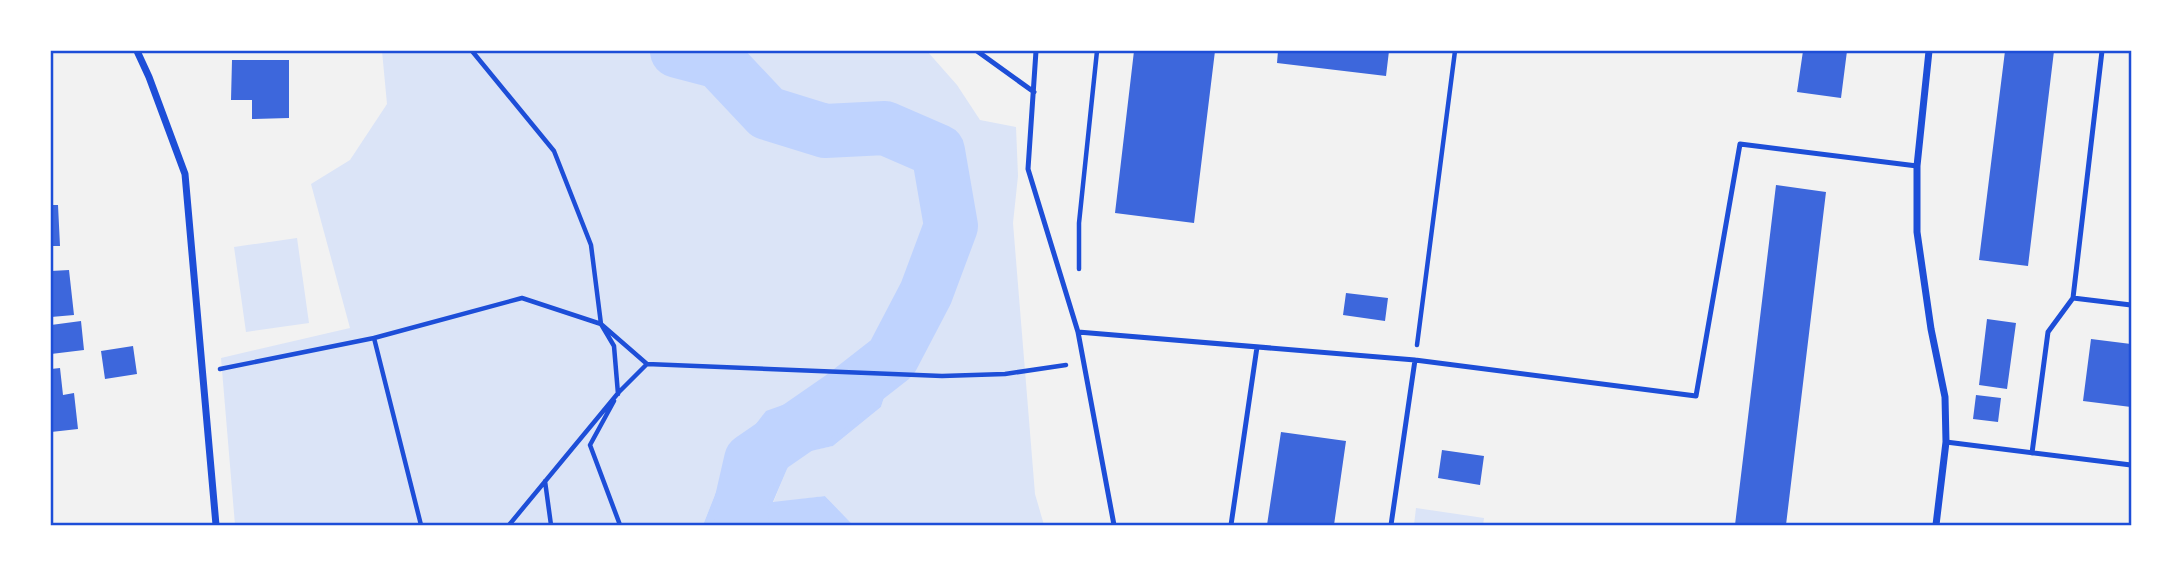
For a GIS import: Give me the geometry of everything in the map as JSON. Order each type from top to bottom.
[{"type":"street","points":[[136,51],[185,174],[218,522],[216,525]]},
{"type":"street","points":[[1929,51],[1917,166],[1917,232],[1931,329],[1945,397],[1946,442],[1936,525]]},
{"type":"lane","points":[[977,51],[1034,92]]},
{"type":"lane","points":[[1037,51],[1028,169],[1078,332],[1114,525]]},
{"type":"lane","points":[[2032,453],[2048,332],[2073,298],[2102,51]]},
{"type":"lane","points":[[1078,332],[1415,360],[1696,396],[1740,144],[1917,166]]},
{"type":"lane","points":[[2073,298],[2131,305]]},
{"type":"lane","points":[[1231,525],[1257,347]]},
{"type":"lane","points":[[1391,525],[1415,360]]},
{"type":"lane","points":[[1946,442],[2131,465]]},
{"type":"path","points":[[472,51],[554,151],[591,245],[601,324],[614,346],[619,392],[590,445],[620,525]]},
{"type":"path","points":[[1079,278],[1079,223],[1097,51]]},
{"type":"path","points":[[1415,360],[1455,51]]},
{"type":"path","points":[[202,373],[374,338],[522,298],[601,324],[647,364],[942,376],[1005,374],[1051,368]]},
{"type":"path","points":[[374,338],[421,525]]},
{"type":"path","points":[[509,525],[619,392],[647,364]]},
{"type":"path","points":[[545,481],[551,525]]},
{"type":"shaded area","points":[[382,51],[927,51],[957,85],[980,120],[1016,127],[1018,176],[1013,223],[1035,494],[1044,525],[853,525],[825,496],[773,503],[793,454],[833,446],[881,407],[888,385],[836,386],[729,459],[703,525],[235,525],[221,358],[350,328],[311,184],[350,160],[387,104]]},
{"type":"shaded area","points":[[297,238],[309,323],[246,332],[234,247]]},
{"type":"shaded area","points":[[1416,508],[1484,518],[1483,525],[1414,525]]},
{"type":"water","points":[[888,385],[881,407],[833,446],[793,455],[773,502],[825,496],[853,525],[703,525],[729,459],[766,411],[836,386]]},
{"type":"building","points":[[1134,51],[1215,51],[1194,223],[1115,213]]},
{"type":"building","points":[[1278,51],[1389,51],[1386,76],[1277,63]]},
{"type":"building","points":[[1803,51],[1847,51],[1841,98],[1797,92]]},
{"type":"building","points":[[2005,51],[2054,51],[2028,266],[1979,260]]},
{"type":"building","points":[[232,60],[289,60],[289,118],[252,119],[252,100],[231,100]]},
{"type":"building","points":[[1776,185],[1826,192],[1786,525],[1735,525]]},
{"type":"building","points":[[51,205],[58,205],[60,246],[51,246]]},
{"type":"building","points":[[69,270],[74,315],[51,317],[51,271]]},
{"type":"building","points":[[1346,293],[1388,298],[1385,321],[1343,315]]},
{"type":"building","points":[[1987,319],[2016,323],[2007,389],[1979,385]]},
{"type":"building","points":[[81,321],[84,350],[51,354],[51,325]]},
{"type":"building","points":[[2091,339],[2131,344],[2131,407],[2083,401]]},
{"type":"building","points":[[133,346],[137,374],[105,379],[101,351]]},
{"type":"building","points":[[60,368],[63,395],[74,393],[78,429],[51,432],[51,369]]},
{"type":"building","points":[[1976,395],[2001,398],[1998,422],[1973,419]]},
{"type":"building","points":[[1281,432],[1346,441],[1334,525],[1267,525]]},
{"type":"building","points":[[1442,450],[1484,456],[1480,485],[1438,478]]},
{"type":"waterway","points":[[677,51],[719,62],[767,113],[825,131],[885,128],[938,151],[951,226],[926,293],[892,358],[842,397],[751,460],[740,508],[742,525]]}]
